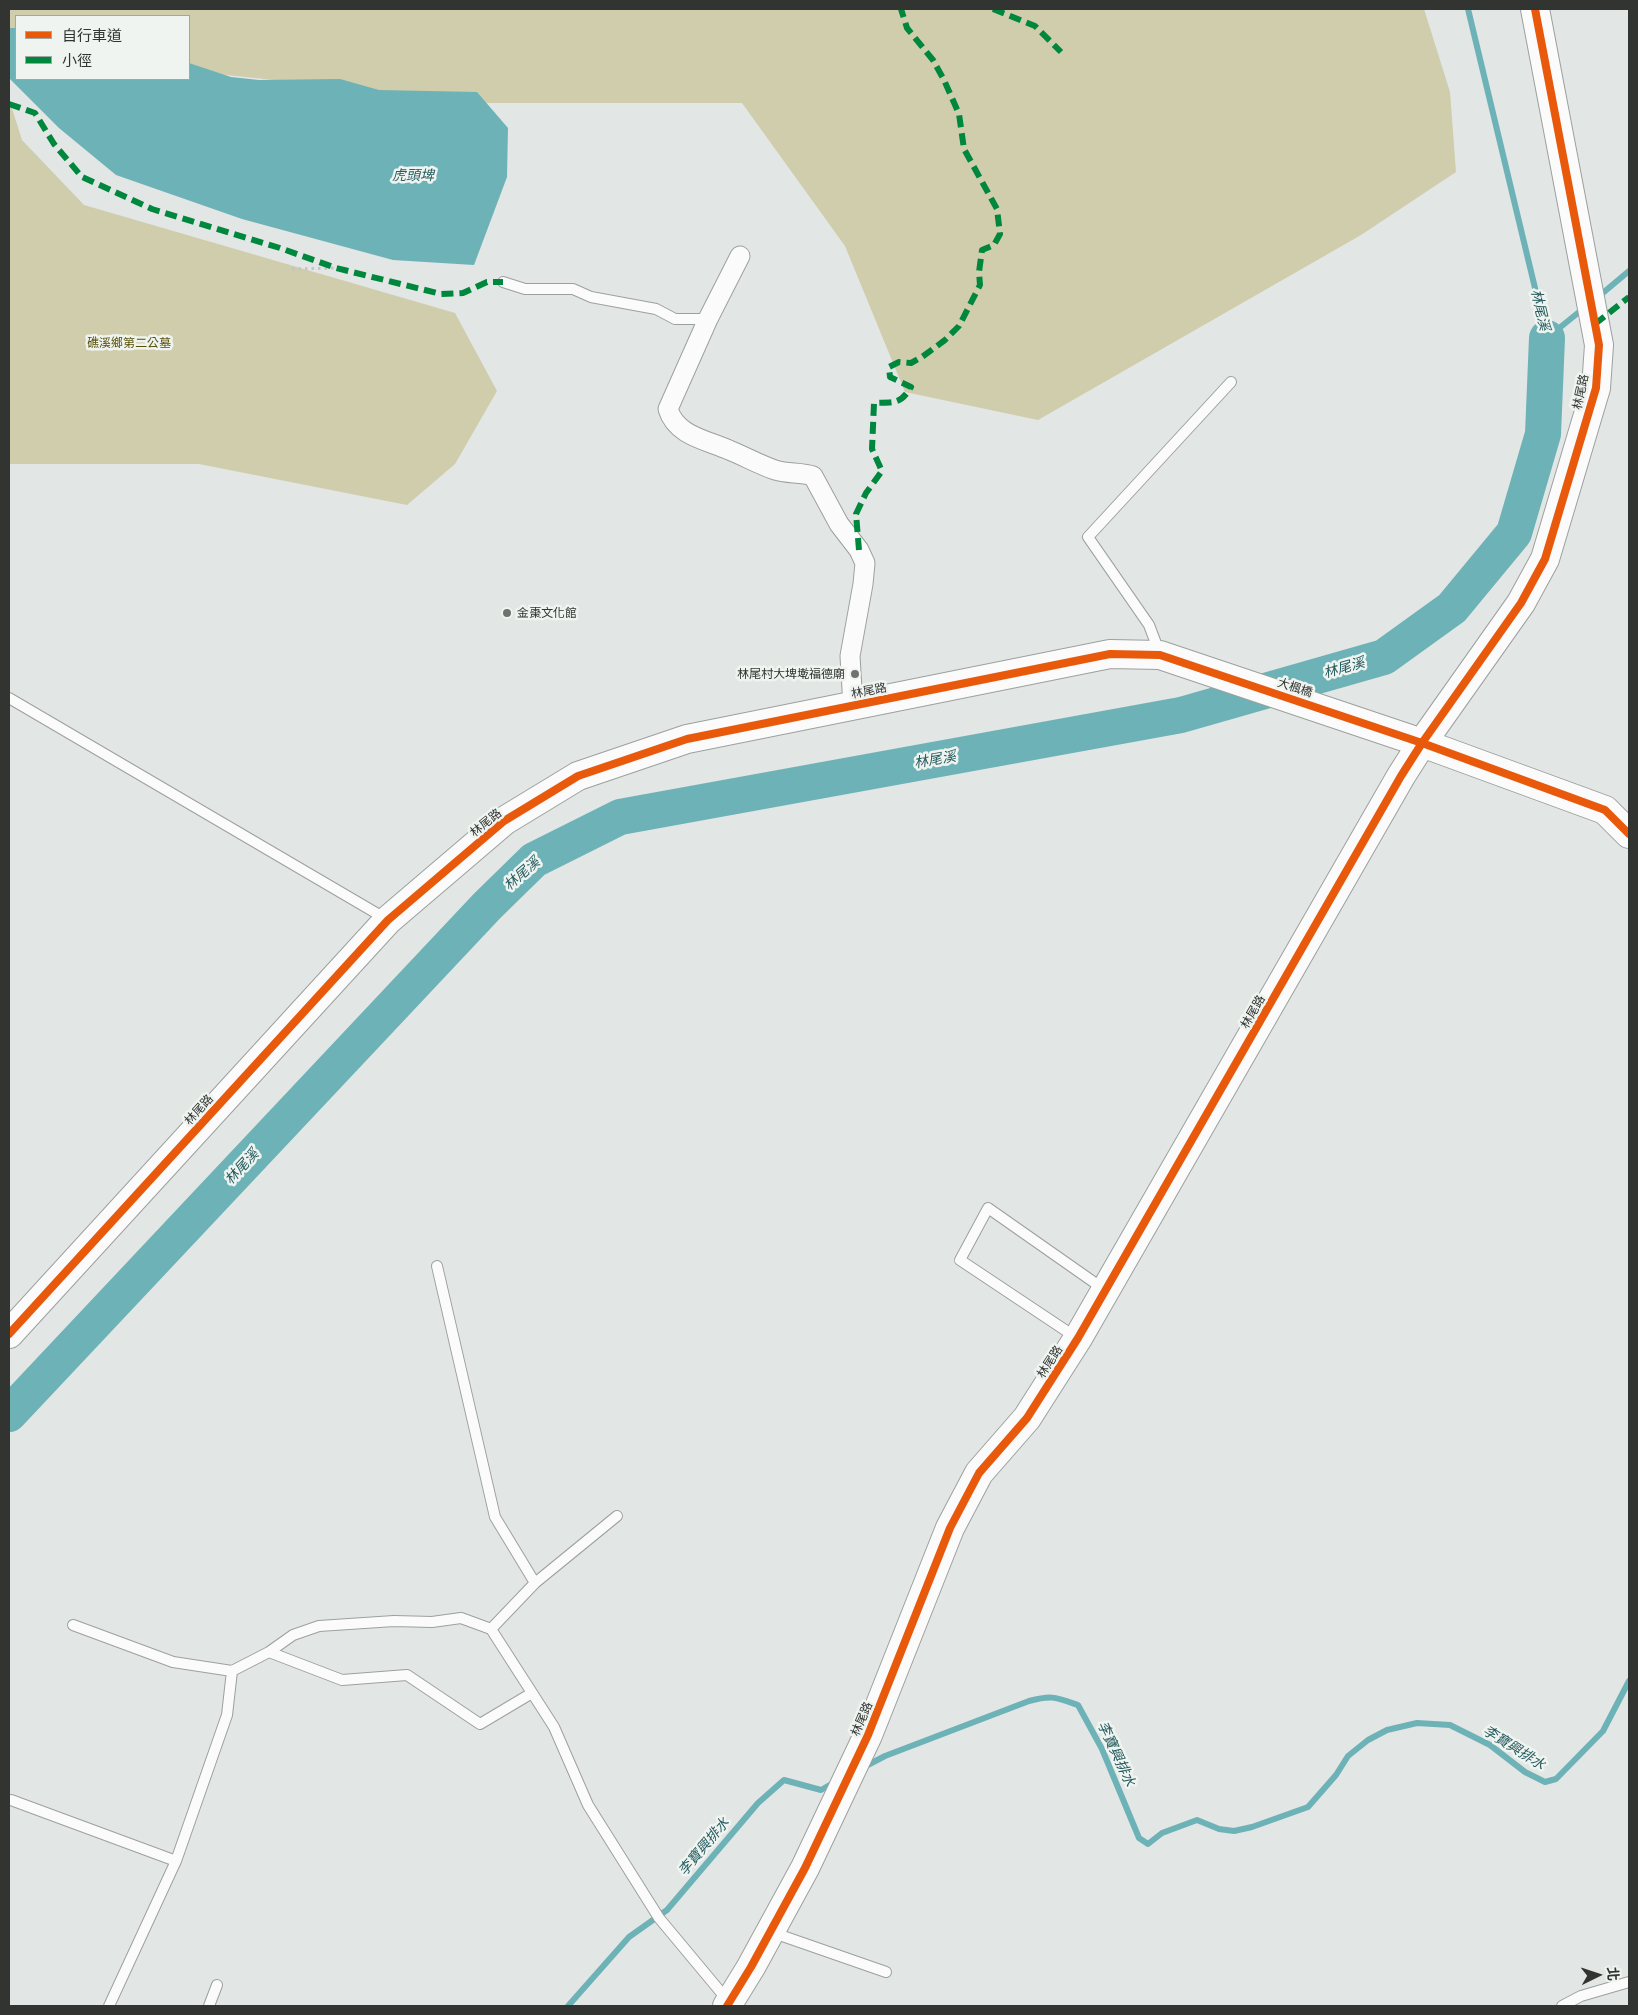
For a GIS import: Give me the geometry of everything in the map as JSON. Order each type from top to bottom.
[{"type":"street","name":"林尾路","points":[[731,2005],[805,1868],[868,1735],[950,1528],[979,1473],[1027,1418],[1078,1338],[1401,776],[1422,742],[1521,603],[1545,559],[1596,388],[1599,345],[1535,9]]},
{"type":"street","points":[[740,256],[708,319],[668,409],[671,418],[686,432],[702,440],[719,445],[777,471],[813,476],[838,524],[859,550],[865,563],[850,656],[853,706]]},
{"type":"street","name":"林尾路","points":[[9,1334],[388,920],[504,821],[578,776],[687,740],[1110,654],[1160,656]]},
{"type":"street","name":"大楓橋","points":[[1160,656],[1422,742]]},
{"type":"street","points":[[1422,742],[1606,810],[1629,834]]},
{"type":"lane","points":[[503,282],[525,289],[573,289],[591,297],[656,309],[675,319],[708,319]]},
{"type":"lane","points":[[1160,656],[1149,625],[1088,538],[1231,382]]},
{"type":"lane","points":[[9,698],[388,920]]},
{"type":"lane","points":[[1078,1338],[960,1260],[988,1208],[1106,1291]]},
{"type":"lane","points":[[437,1266],[495,1517],[535,1583]]},
{"type":"lane","points":[[490,1629],[535,1583],[617,1516]]},
{"type":"lane","points":[[73,1625],[174,1662],[232,1671],[293,1636],[319,1626],[394,1620],[432,1622],[461,1618],[490,1629],[554,1727],[588,1805],[654,1910],[731,2005]]},
{"type":"lane","points":[[268,1652],[342,1680],[407,1675],[480,1724],[532,1693]]},
{"type":"lane","points":[[109,2006],[176,1861],[227,1715],[232,1671]]},
{"type":"lane","points":[[11,1800],[176,1861]]},
{"type":"lane","points":[[770,1932],[886,1972]]},
{"type":"lane","points":[[1562,2006],[1581,1996],[1629,1982]]},
{"type":"lane","points":[[208,2006],[217,1985]]},
{"type":"path","points":[[292,269],[336,268]]},
{"type":"green space","points":[[9,9],[1424,9],[1450,92],[1456,172],[1361,235],[1038,420],[905,392],[845,246],[742,103],[489,103],[190,71],[190,15],[15,15],[15,51],[9,74]]},
{"type":"green space","name":"礁溪鄉第二公墓","points":[[9,99],[22,140],[84,205],[455,313],[497,391],[455,464],[407,505],[199,464],[9,464]]},
{"type":"water","name":"虎頭埤","points":[[9,28],[15,28],[15,80],[190,80],[190,63],[231,77],[259,80],[340,79],[379,90],[477,92],[508,128],[507,177],[474,265],[393,260],[242,219],[116,175],[59,128],[9,78]]},
{"type":"waterway","name":"林尾溪","points":[[1468,9],[1547,338],[1584,308]]},
{"type":"waterway","points":[[1598,297],[1629,271]]},
{"type":"waterway","name":"林尾溪","points":[[9,1414],[487,906],[534,860],[620,817],[1181,715],[1384,657],[1452,608],[1514,533],[1543,434],[1547,338]]},
{"type":"waterway","name":"李寶興排水","points":[[864,1767],[885,1756],[1029,1701],[1043,1698],[1058,1699],[1078,1705],[1102,1749],[1139,1838],[1148,1844],[1162,1833],[1197,1820],[1219,1829],[1234,1831],[1252,1827],[1308,1807],[1336,1775],[1348,1756],[1368,1740],[1387,1730],[1417,1723],[1450,1725],[1490,1745],[1525,1772],[1545,1782],[1556,1779],[1603,1731],[1629,1681]]},
{"type":"waterway","name":"李寶興排水","points":[[568,2006],[629,1937],[667,1910],[758,1803],[784,1780],[821,1790],[835,1782]]},
{"type":"marked path","points":[[859,550],[856,514],[866,493],[882,471],[872,449],[874,403],[900,400],[911,387],[890,377],[889,367],[899,362],[911,363],[922,357],[945,340],[959,326],[980,285],[979,272],[982,250],[994,245],[1000,234],[997,209],[964,149],[959,114],[933,60],[907,28],[901,9]]},
{"type":"marked path","points":[[993,9],[1035,26],[1061,52]]},
{"type":"marked path","points":[[9,104],[35,113],[54,144],[82,177],[152,209],[280,248],[336,268],[441,294],[463,293],[487,282],[503,282]]},
{"type":"marked path","points":[[1595,324],[1629,297]]},
{"type":"cycle path","points":[[727,2006],[751,1967],[805,1868],[868,1735],[950,1528],[979,1473],[1027,1418],[1078,1338],[1401,776],[1422,743],[1521,603],[1545,559],[1596,388],[1599,345],[1535,9]]},
{"type":"cycle path","points":[[9,1334],[388,920],[504,821],[578,776],[687,739],[1110,654],[1160,655],[1422,743],[1605,810],[1629,834]]},
{"type":"place","name":"金棗文化館","points":[[507,613]]},
{"type":"place","name":"林尾村大埤墘福德廟","points":[[855,674]]}]
